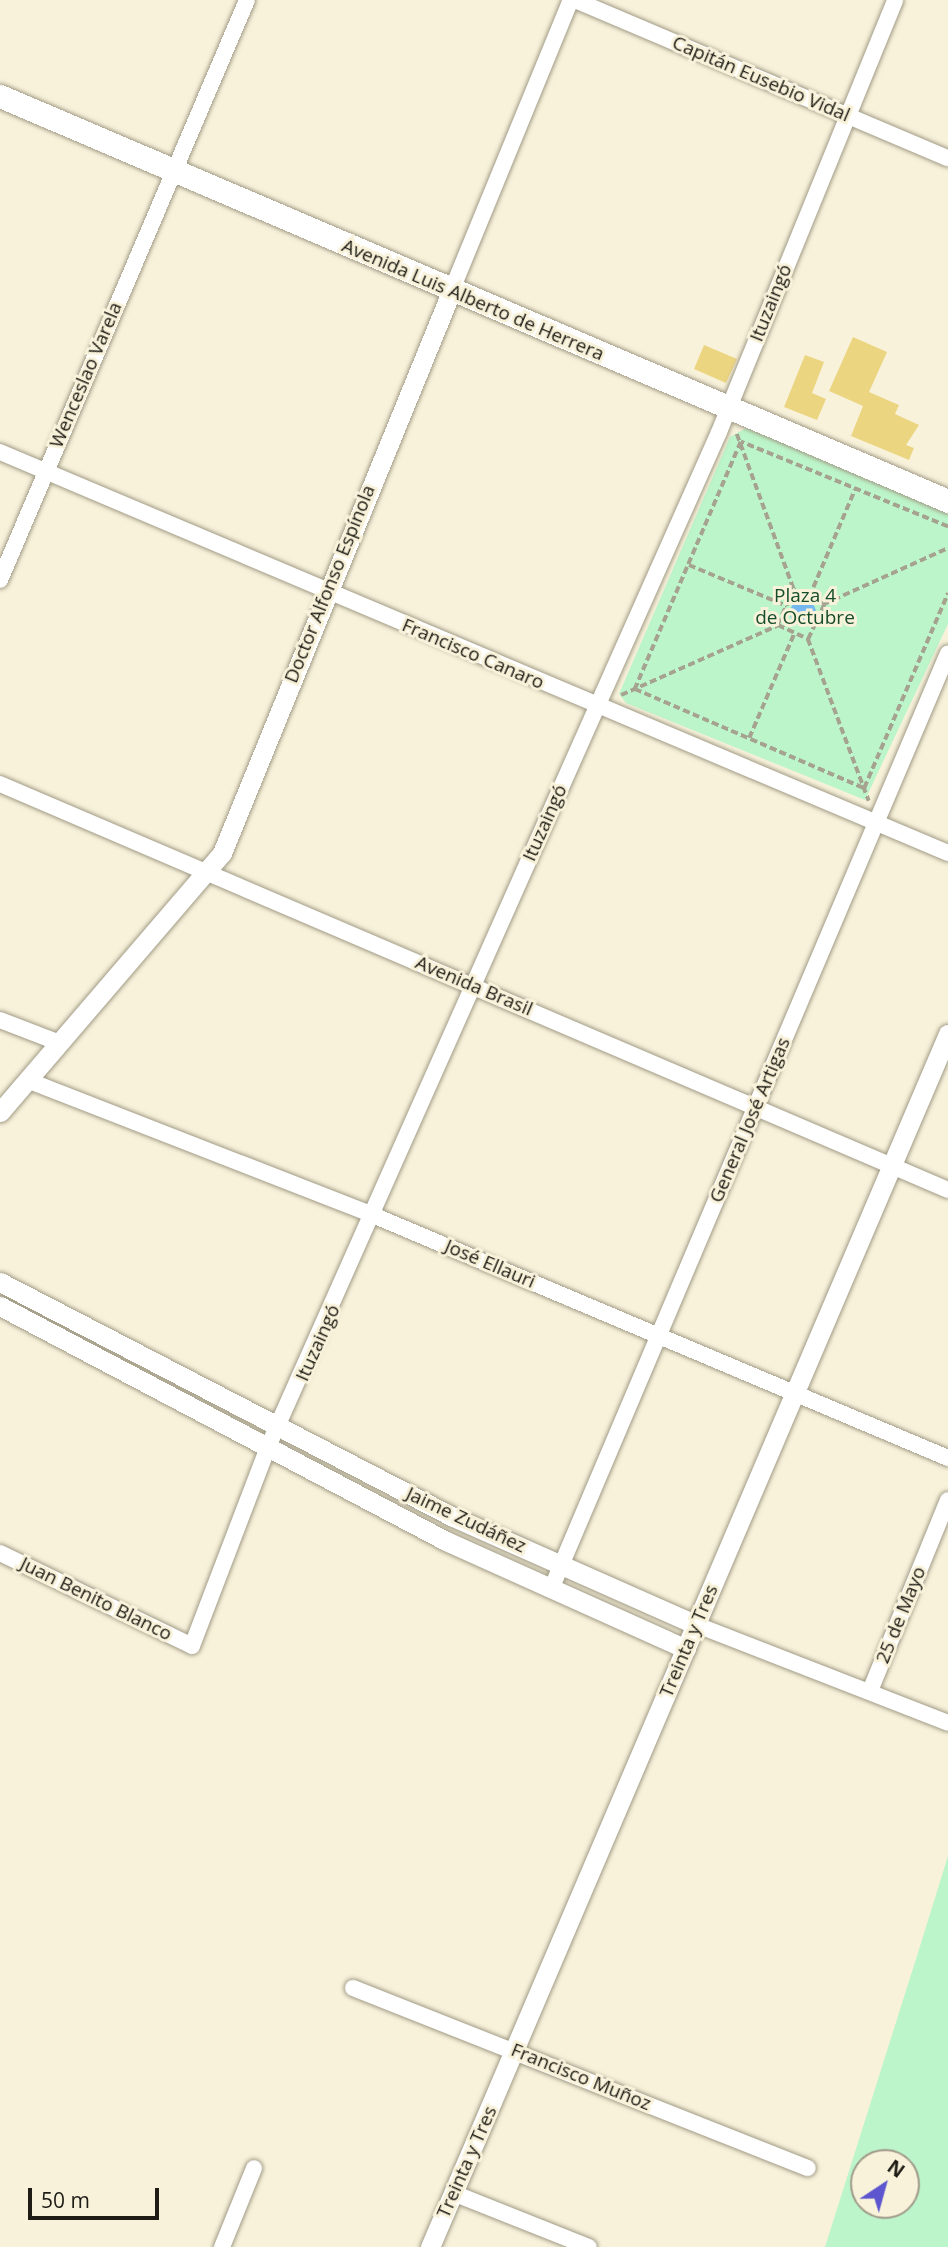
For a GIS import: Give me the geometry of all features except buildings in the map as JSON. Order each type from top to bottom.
[{"type":"main road","name":"Avenida Luis Alberto de Herrera","points":[[0,96],[451,292],[948,501]]},
{"type":"street","name":"Wenceslao Varela","points":[[0,580],[247,0]]},
{"type":"street","name":"Capitán Eusebio Vidal","points":[[573,0],[948,158]]},
{"type":"street","name":"Doctor Alfonso Espínola","points":[[0,1112],[208,874],[222,853],[326,591],[573,0]]},
{"type":"street","name":"Ituzaingó","points":[[192,1646],[268,1447],[375,1216],[473,985],[729,408],[895,0]]},
{"type":"street","name":"Francisco Canaro","points":[[0,452],[948,853]]},
{"type":"street","name":"General José Artigas","points":[[552,1587],[948,653]]},
{"type":"street","name":"Avenida Brasil","points":[[0,784],[948,1190]]},
{"type":"street","points":[[0,1020],[60,1043]]},
{"type":"street","name":"Treinta y Tres","points":[[430,2247],[516,2051],[948,1034]]},
{"type":"street","name":"José Ellauri","points":[[27,1080],[375,1216],[948,1458]]},
{"type":"street","name":"Jaime Zudáñez","points":[[0,1282],[453,1517],[696,1625],[948,1723]]},
{"type":"street","name":"Jaime Zudáñez","points":[[0,1306],[446,1541],[686,1648]]},
{"type":"street","name":"25 de Mayo","points":[[870,1691],[948,1500]]},
{"type":"street","name":"Juan Benito Blanco","points":[[0,1553],[192,1646]]},
{"type":"street","name":"Francisco Muñoz","points":[[353,1988],[808,2168]]},
{"type":"street","points":[[222,2247],[254,2168]]},
{"type":"street","points":[[453,2193],[589,2247]]},
{"type":"path","points":[[597,706],[778,625],[787,606],[794,590],[729,408]]},
{"type":"path","points":[[741,442],[948,527]]},
{"type":"path","points":[[635,689],[741,442]]},
{"type":"path","points":[[809,597],[855,489]]},
{"type":"path","points":[[877,824],[808,639],[824,604],[948,548]]},
{"type":"path","points":[[688,564],[787,606]]},
{"type":"path","points":[[794,590],[824,604]]},
{"type":"path","points":[[864,788],[948,593]]},
{"type":"path","points":[[778,625],[808,639]]},
{"type":"path","points":[[749,738],[794,633]]},
{"type":"path","points":[[635,689],[864,788]]},
{"type":"green space","name":"Plaza 4 de Octubre","points":[[748,427],[948,513],[948,624],[865,800],[626,703],[619,694],[730,437]]},
{"type":"green space","points":[[948,1856],[948,2247],[825,2247],[850,2168],[850,2219],[920,2219],[920,2149],[856,2149]]},
{"type":"water","points":[[803,600],[812,604],[816,613],[812,622],[803,626],[794,622],[790,613],[794,604]]}]
